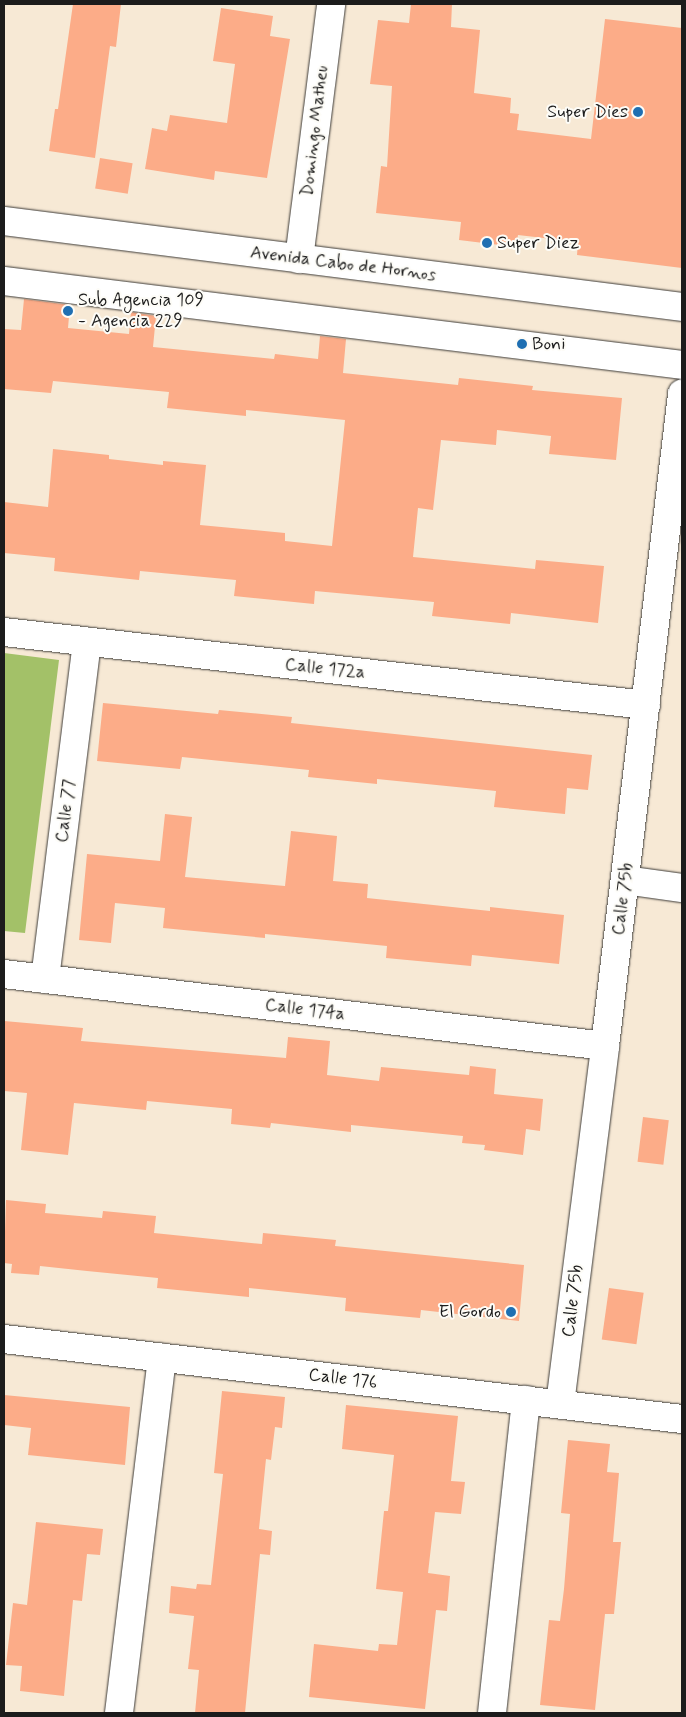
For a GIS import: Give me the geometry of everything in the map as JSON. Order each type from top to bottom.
[{"type":"street","name":"Domingo Matheu","points":[[299,259],[331,4]]},
{"type":"street","name":"Avenida Cabo de Hornos","points":[[4,221],[682,307]]},
{"type":"street","points":[[4,281],[682,364]]},
{"type":"street","name":"Calle 75b","points":[[560,1404],[605,1046],[682,394]]},
{"type":"street","name":"Calle 172a","points":[[4,632],[646,705]]},
{"type":"street","name":"Calle 77","points":[[45,979],[87,642]]},
{"type":"street","points":[[625,880],[682,888]]},
{"type":"street","name":"Calle 174a","points":[[4,974],[605,1046]]},
{"type":"street","name":"Calle 176","points":[[4,1339],[682,1419]]},
{"type":"street","points":[[119,1713],[162,1358]]},
{"type":"street","points":[[492,1713],[526,1400]]},
{"type":"green space","points":[[4,653],[59,660],[25,933],[4,931]]},
{"type":"building","points":[[73,4],[121,4],[116,47],[110,46],[95,158],[49,151],[55,109],[58,109]]},
{"type":"building","points":[[411,4],[452,4],[451,27],[480,30],[474,93],[511,98],[510,113],[519,114],[517,130],[591,139],[605,19],[682,28],[682,268],[577,255],[578,242],[518,235],[516,247],[459,240],[461,222],[376,213],[381,166],[387,167],[392,86],[370,84],[378,20],[409,23]]},
{"type":"building","points":[[221,8],[273,16],[270,36],[290,39],[267,178],[215,171],[214,180],[145,169],[152,128],[167,131],[170,115],[227,123],[235,64],[213,61]]},
{"type":"building","points":[[100,158],[133,163],[128,194],[95,189]]},
{"type":"building","points":[[24,299],[70,305],[68,328],[129,334],[131,312],[156,316],[153,347],[274,359],[275,354],[318,359],[320,336],[346,339],[343,373],[458,385],[459,378],[533,386],[532,390],[622,398],[616,460],[549,454],[551,436],[497,430],[496,445],[441,440],[433,510],[418,508],[413,557],[535,569],[536,560],[604,566],[598,623],[511,613],[510,624],[432,616],[434,602],[315,591],[314,604],[234,596],[236,580],[140,571],[139,580],[54,571],[55,558],[4,553],[4,502],[48,507],[53,449],[109,455],[109,459],[163,465],[163,461],[206,465],[200,525],[285,533],[285,541],[332,546],[345,420],[246,410],[246,416],[167,408],[169,392],[53,381],[51,393],[4,389],[4,329],[21,330]]},
{"type":"building","points":[[103,703],[218,714],[219,710],[292,717],[291,723],[592,755],[588,790],[567,788],[565,814],[494,807],[496,791],[377,779],[377,784],[308,777],[309,770],[182,757],[180,769],[97,761]]},
{"type":"building","points":[[165,814],[192,817],[185,877],[285,886],[291,831],[337,836],[333,881],[368,884],[367,898],[490,911],[490,907],[564,915],[559,964],[472,955],[471,966],[386,958],[387,946],[265,934],[265,938],[163,928],[165,908],[115,903],[111,943],[79,940],[87,854],[160,861]]},
{"type":"building","points":[[4,1021],[83,1028],[81,1041],[286,1058],[288,1037],[330,1041],[327,1075],[379,1081],[381,1067],[469,1075],[470,1066],[496,1069],[494,1094],[543,1099],[540,1131],[526,1129],[523,1155],[484,1150],[485,1145],[462,1143],[463,1136],[351,1125],[351,1132],[271,1123],[270,1128],[231,1124],[232,1109],[147,1101],[146,1110],[74,1103],[68,1155],[21,1150],[27,1093],[4,1091]]},
{"type":"building","points":[[643,1117],[669,1120],[663,1165],[638,1162]]},
{"type":"building","points":[[6,1200],[46,1204],[45,1213],[102,1218],[103,1211],[156,1216],[154,1233],[262,1244],[263,1233],[336,1240],[335,1246],[524,1265],[519,1321],[421,1310],[420,1318],[345,1311],[346,1298],[249,1288],[249,1297],[157,1288],[158,1278],[40,1266],[39,1275],[11,1273],[12,1264],[4,1263]]},
{"type":"building","points":[[609,1288],[644,1293],[636,1344],[602,1339]]},
{"type":"building","points":[[222,1391],[285,1397],[282,1428],[275,1427],[271,1460],[266,1459],[259,1529],[272,1531],[270,1555],[260,1554],[245,1713],[195,1713],[199,1670],[188,1669],[194,1616],[169,1613],[171,1586],[196,1589],[197,1584],[211,1585],[223,1474],[214,1473]]},
{"type":"building","points":[[4,1395],[130,1407],[125,1465],[28,1455],[31,1428],[4,1425]]},
{"type":"building","points":[[346,1405],[458,1416],[451,1481],[465,1482],[461,1514],[435,1512],[428,1573],[450,1576],[447,1611],[436,1610],[425,1709],[309,1697],[314,1644],[378,1651],[379,1644],[397,1645],[403,1592],[376,1589],[384,1511],[388,1511],[394,1455],[342,1449]]},
{"type":"building","points":[[568,1440],[610,1444],[607,1472],[619,1473],[613,1542],[621,1542],[614,1614],[605,1614],[595,1710],[540,1705],[549,1620],[560,1621],[564,1589],[570,1514],[561,1513]]},
{"type":"building","points":[[36,1522],[103,1529],[100,1555],[87,1554],[82,1601],[73,1600],[64,1696],[20,1691],[22,1666],[6,1665],[13,1603],[27,1605]]},
{"type":"place","name":"Super Dies","points":[[638,112]]},
{"type":"place","name":"Super Diez","points":[[487,243]]},
{"type":"place","name":"Sub Agencia 109 - Agencia 229","points":[[68,311]]},
{"type":"place","name":"Boni","points":[[522,344]]},
{"type":"place","name":"El Gordo","points":[[511,1312]]}]
